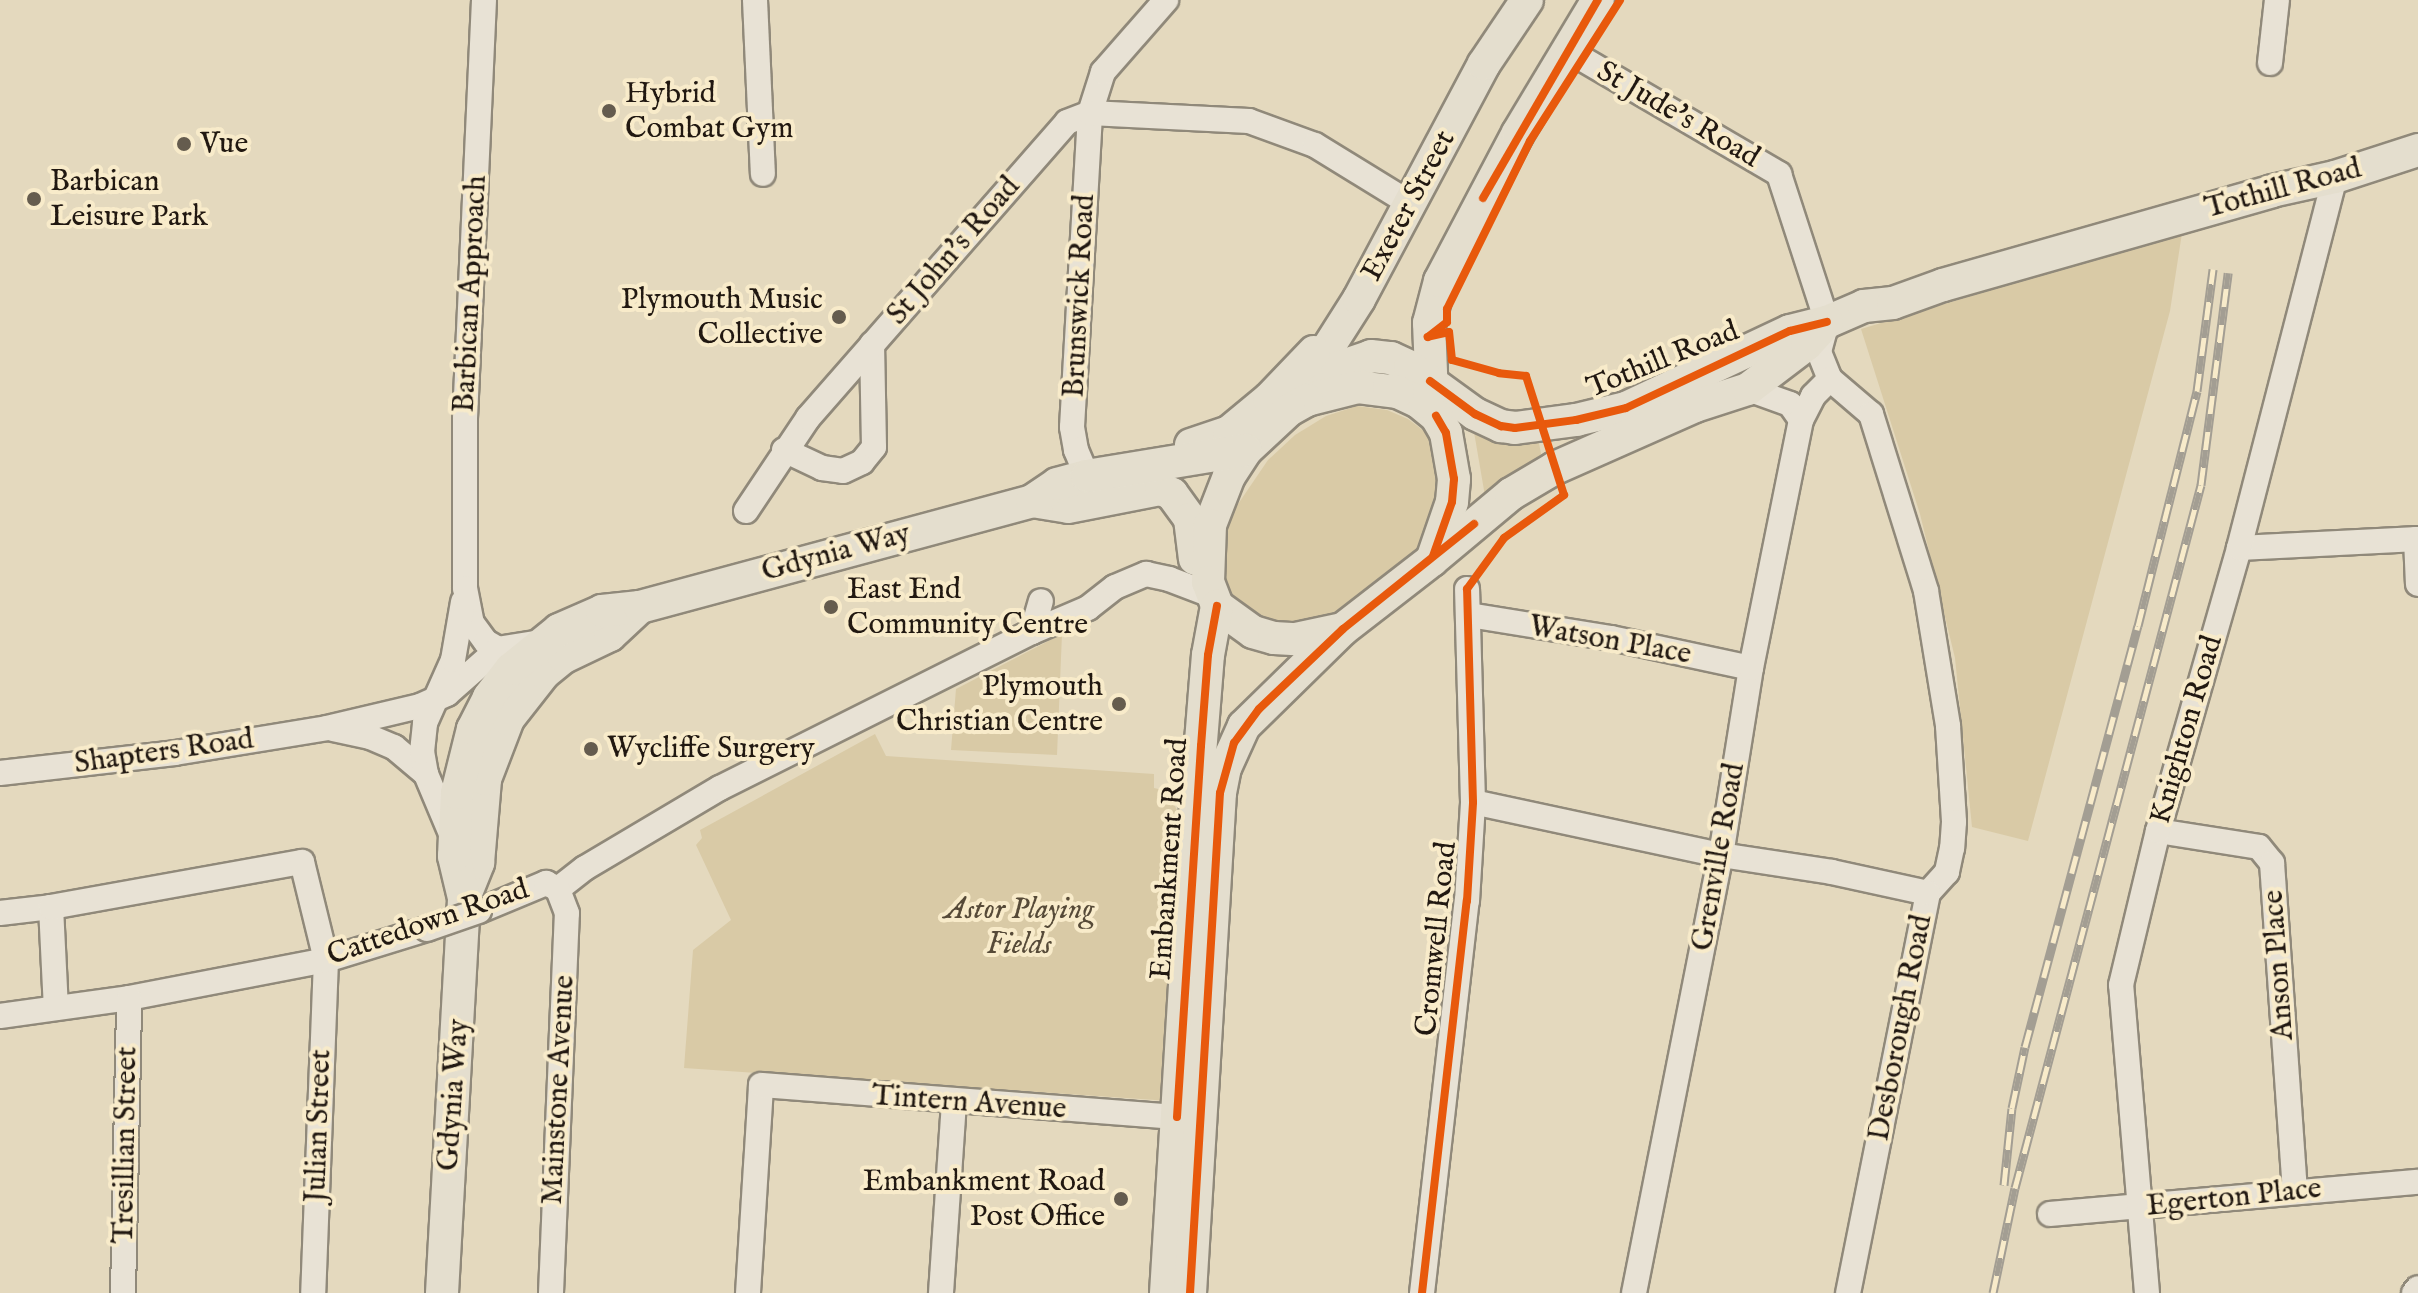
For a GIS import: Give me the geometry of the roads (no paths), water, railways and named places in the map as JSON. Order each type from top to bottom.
[{"type":"main road","name":"Exeter Street","points":[[1298,405],[1411,204],[1484,64],[1527,0]]},
{"type":"main road","name":"Exeter Street","points":[[1436,416],[1430,381],[1429,323],[1440,281],[1518,133],[1598,0]]},
{"type":"main road","name":"Tothill Road","points":[[1298,405],[1337,368],[1356,358],[1391,358],[1430,381],[1475,414],[1501,426],[1515,428],[1576,420],[1626,408],[1790,331],[1827,322],[1864,306],[1893,303],[1943,285],[2335,177],[2418,150]]},
{"type":"main road","points":[[1136,465],[1146,457],[1229,432],[1269,399],[1359,299]]},
{"type":"main road","name":"Tothill Road","points":[[1432,560],[1511,494],[1555,468],[1695,406],[1748,389],[1807,344],[1827,322]]},
{"type":"main road","points":[[1358,387],[1379,388],[1419,402],[1436,416],[1446,433],[1454,479],[1452,502],[1432,560],[1343,629],[1318,636],[1274,638],[1253,632],[1212,594],[1210,525],[1229,476],[1246,450],[1298,405],[1358,387]]},
{"type":"main road","name":"Gdynia Way","points":[[442,1293],[464,898],[454,856],[454,840],[461,769],[477,720],[502,680],[541,642],[602,611],[640,607],[1032,501],[1057,484],[1087,476],[1136,465],[1163,466],[1246,450]]},
{"type":"main road","name":"Gdynia Way","points":[[1032,501],[1068,507],[1146,489],[1161,489],[1172,494],[1190,519],[1196,567],[1212,594]]},
{"type":"main road","name":"Embankment Road","points":[[1166,1293],[1212,594]]},
{"type":"main road","name":"Gdynia Way","points":[[464,898],[478,863],[485,779],[508,719],[544,673],[564,657],[610,635],[640,607]]},
{"type":"main road","name":"Embankment Road","points":[[1190,1293],[1220,793],[1225,768],[1244,726],[1343,629]]},
{"type":"street","name":"Barbican Approach","points":[[454,840],[426,774],[423,735],[434,700],[453,660],[465,588],[465,419],[484,0]]},
{"type":"street","points":[[755,0],[763,174]]},
{"type":"street","points":[[1166,0],[1103,72],[1090,113],[1249,121],[1315,145],[1411,204]]},
{"type":"street","points":[[2270,63],[2277,0]]},
{"type":"street","name":"St Jude's Road","points":[[1567,50],[1779,174],[1827,322]]},
{"type":"street","name":"St John's Road","points":[[746,511],[784,450],[872,344],[1067,122],[1090,113]]},
{"type":"street","name":"Brunswick Road","points":[[1087,476],[1076,450],[1072,427],[1090,113]]},
{"type":"street","name":"Knighton Road","points":[[2147,1293],[2121,985],[2158,831],[2239,548],[2335,177]]},
{"type":"street","points":[[1827,322],[1819,352],[1830,379]]},
{"type":"street","points":[[784,450],[822,468],[843,471],[862,462],[874,447],[872,344]]},
{"type":"street","name":"Grenville Road","points":[[1634,1293],[1721,855],[1751,668],[1801,420],[1813,396],[1830,379]]},
{"type":"street","name":"Desborough Road","points":[[1830,379],[1871,414],[1926,591],[1948,726],[1954,822],[1947,872],[1928,893],[1848,1293]]},
{"type":"street","points":[[1748,389],[1790,404],[1801,420]]},
{"type":"street","points":[[2239,548],[2417,539],[2418,584]]},
{"type":"street","name":"Cattedown Road","points":[[0,1016],[129,998],[326,960],[504,902],[546,883],[558,889],[585,868],[720,788],[1032,632],[1088,608],[1115,587],[1146,574],[1212,594]]},
{"type":"street","name":"Barbican Approach","points":[[465,588],[472,623],[486,642],[498,649]]},
{"type":"street","name":"Cromwell Road","points":[[1422,1293],[1465,917],[1473,802],[1467,589]]},
{"type":"street","points":[[1032,632],[1041,601]]},
{"type":"street","name":"Watson Place","points":[[1469,615],[1611,638],[1751,668]]},
{"type":"street","points":[[498,649],[541,642]]},
{"type":"street","name":"Shapters Road","points":[[0,773],[175,753],[327,728],[447,694],[498,649]]},
{"type":"street","name":"Shapters Road","points":[[327,728],[370,737],[394,747],[426,774]]},
{"type":"street","points":[[1473,802],[1721,855],[1832,872],[1928,893]]},
{"type":"street","name":"Anson Place","points":[[2158,831],[2259,847],[2272,863],[2295,1190]]},
{"type":"street","name":"Julian Street","points":[[51,907],[302,862],[326,960],[313,1293]]},
{"type":"street","name":"Mainstone Avenue","points":[[551,1293],[567,913],[558,889]]},
{"type":"street","points":[[0,913],[51,907],[56,1008]]},
{"type":"street","name":"Tresillian Street","points":[[123,1293],[129,998]]},
{"type":"street","name":"Tintern Avenue","points":[[748,1293],[761,1085],[1177,1117]]},
{"type":"street","points":[[941,1293],[954,1101]]},
{"type":"street","name":"Egerton Place","points":[[2050,1214],[2295,1190],[2418,1182]]},
{"type":"street","points":[[2414,1293],[2418,1288]]},
{"type":"railway","points":[[2004,1185],[2012,1108],[2025,1047],[2138,626],[2197,391],[2213,269]]},
{"type":"railway","points":[[1993,1293],[2015,1188],[2201,485],[2228,273]]},
{"type":"place","name":"Hybrid Combat Gym","points":[[609,111]]},
{"type":"place","name":"Vue","points":[[184,144]]},
{"type":"place","name":"Barbican Leisure Park","points":[[34,199]]},
{"type":"place","name":"Plymouth Music Collective","points":[[839,317]]},
{"type":"place","name":"East End Community Centre","points":[[831,607]]},
{"type":"place","name":"Plymouth Christian Centre","points":[[1119,704]]},
{"type":"place","name":"Wycliffe Surgery","points":[[591,749]]},
{"type":"place","name":"Embankment Road Post Office","points":[[1121,1199]]},
{"type":"park label","name":"Astor Playing Fields","points":[[1019,927]]}]
